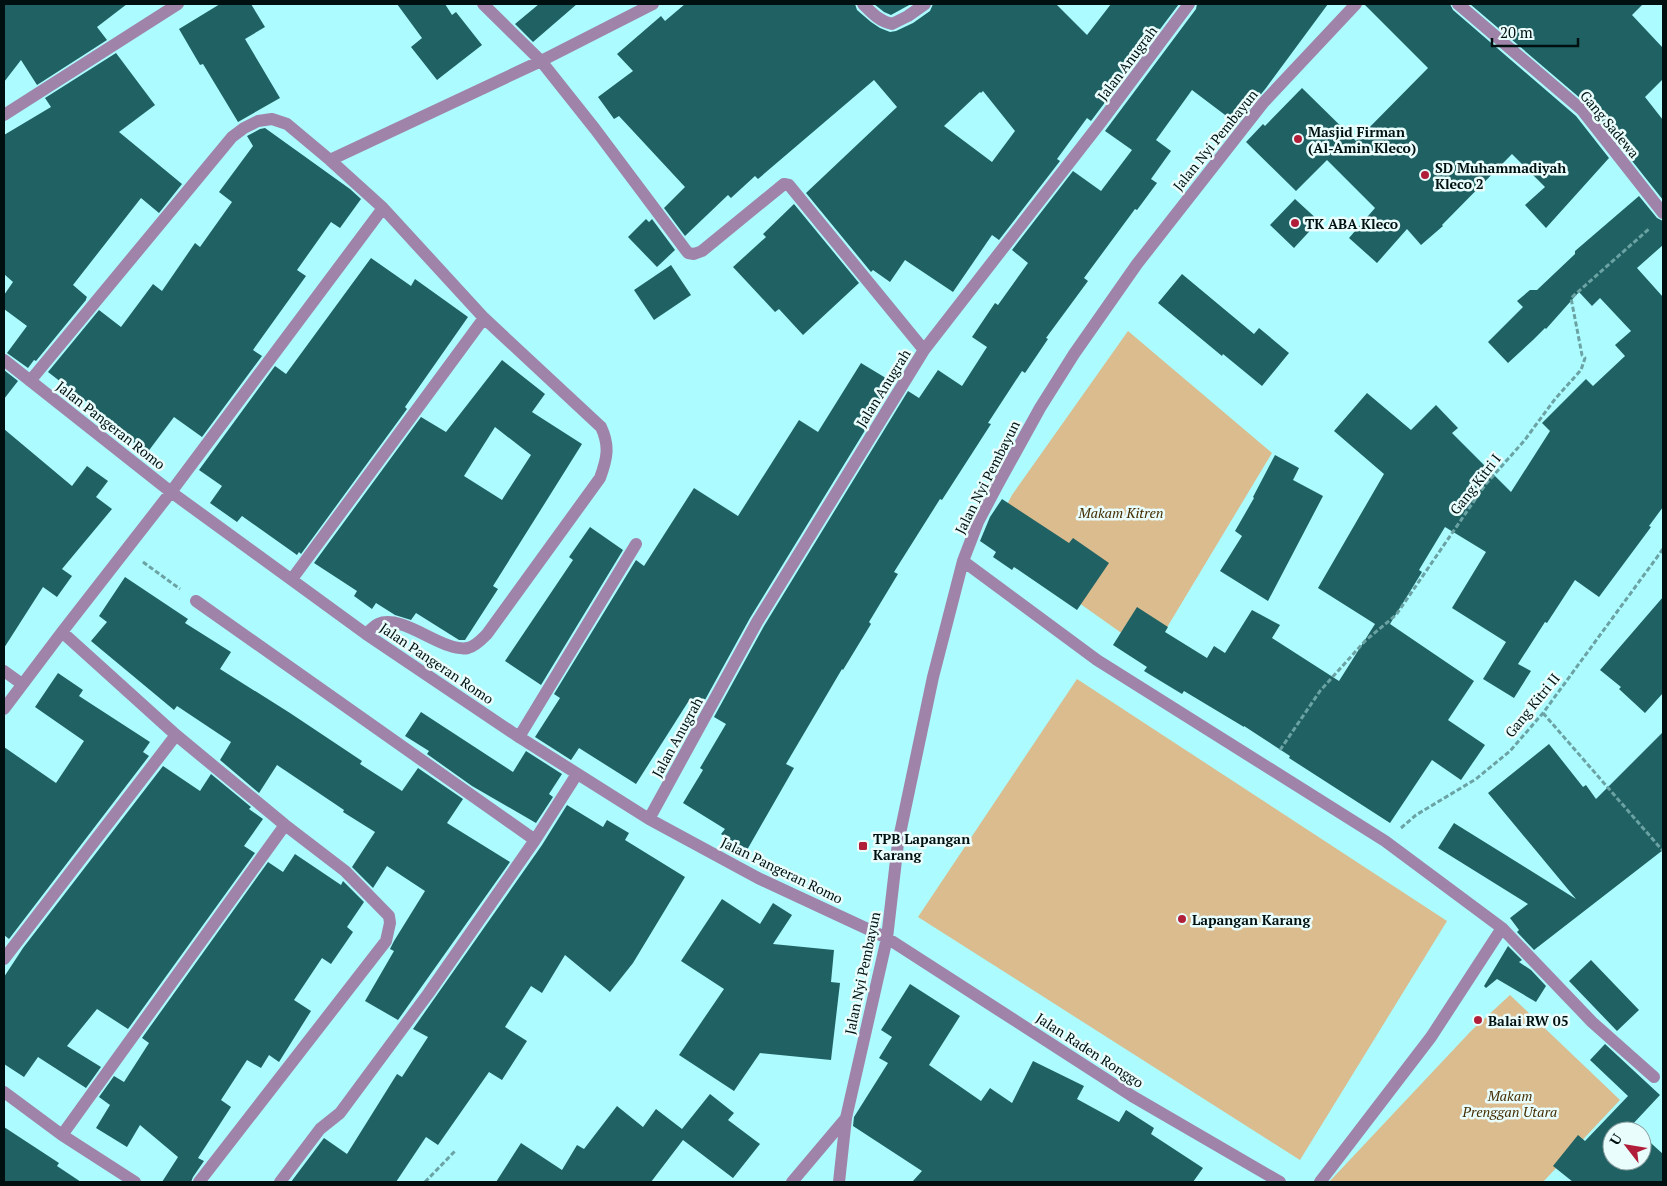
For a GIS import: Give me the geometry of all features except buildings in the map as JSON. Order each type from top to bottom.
[{"type":"street","points":[[4,115],[178,4]]},
{"type":"street","points":[[483,4],[540,61],[595,129],[688,253],[694,254],[702,251],[784,184],[788,185],[924,350]]},
{"type":"street","points":[[330,160],[540,61],[653,4]]},
{"type":"street","points":[[863,4],[883,22],[892,24],[925,4]]},
{"type":"street","name":"Jalan Anugrah","points":[[649,818],[757,622],[924,350],[1101,122],[1189,4]]},
{"type":"street","name":"Jalan Nyi Pembayun","points":[[839,1182],[846,1118],[887,938],[898,843],[933,677],[963,560],[982,515],[1040,408],[1074,354],[1136,264],[1263,103],[1356,4]]},
{"type":"street","name":"Gang Sadewa","points":[[1458,4],[1582,110],[1660,218]]},
{"type":"street","points":[[30,381],[232,137],[258,121],[272,119],[286,124],[330,160],[383,208],[484,318],[601,427],[606,438],[607,460],[600,478],[487,634],[478,642],[470,648],[451,646],[406,626],[384,622],[376,624],[366,634]]},
{"type":"street","points":[[4,709],[171,492],[383,208]]},
{"type":"street","points":[[292,579],[484,318]]},
{"type":"street","name":"Jalan Pangeran Romo","points":[[4,360],[171,492],[366,634],[519,737],[649,818],[758,878],[887,938]]},
{"type":"street","points":[[519,737],[636,544]]},
{"type":"street","points":[[963,560],[1097,660],[1385,841],[1502,928],[1592,1022],[1654,1077]]},
{"type":"street","points":[[196,601],[535,840]]},
{"type":"street","points":[[62,632],[176,735],[285,825],[345,871],[389,916],[390,923],[386,941],[199,1182]]},
{"type":"street","points":[[4,671],[22,684]]},
{"type":"street","points":[[4,959],[176,735]]},
{"type":"street","points":[[280,1182],[320,1129],[340,1113],[428,994],[535,840],[577,774]]},
{"type":"street","points":[[62,1134],[285,825]]},
{"type":"street","points":[[1320,1182],[1431,1037],[1502,928]]},
{"type":"street","name":"Jalan Raden Ronggo","points":[[887,938],[1132,1096],[1280,1182]]},
{"type":"street","points":[[4,1092],[62,1134],[135,1182]]},
{"type":"street","points":[[792,1182],[846,1118]]},
{"type":"path","name":"Gang Kitri I","points":[[1268,767],[1320,691],[1365,641],[1396,616],[1485,485],[1524,441],[1555,399],[1581,370],[1585,358],[1582,355],[1571,303],[1573,295],[1660,218]]},
{"type":"path","name":"Gang Kitri II","points":[[1385,841],[1416,815],[1476,779],[1510,751],[1543,713],[1663,549]]},
{"type":"path","points":[[126,550],[196,601]]},
{"type":"path","points":[[1543,713],[1663,851]]},
{"type":"path","points":[[425,1182],[456,1150]]},
{"type":"green space","name":"Makam Kitren","points":[[1128,331],[1272,453],[1151,654],[989,539],[1012,495]]},
{"type":"green space","name":"Lapangan Karang","points":[[1077,679],[1447,921],[1300,1160],[918,917]]},
{"type":"green space","name":"Makam Prenggan Utara","points":[[1510,995],[1620,1100],[1543,1182],[1329,1182],[1471,1031]]},
{"type":"place","name":"Masjid Firman (Al-Amin Kleco)","points":[[1298,139]]},
{"type":"place","name":"SD Muhammadiyah Kleco 2","points":[[1425,175]]},
{"type":"place","name":"TK ABA Kleco","points":[[1295,223]]},
{"type":"place","name":"TPB Lapangan Karang","points":[[863,846]]},
{"type":"place","name":"Lapangan Karang","points":[[1182,919]]},
{"type":"place","name":"Balai RW 05","points":[[1478,1020]]}]
